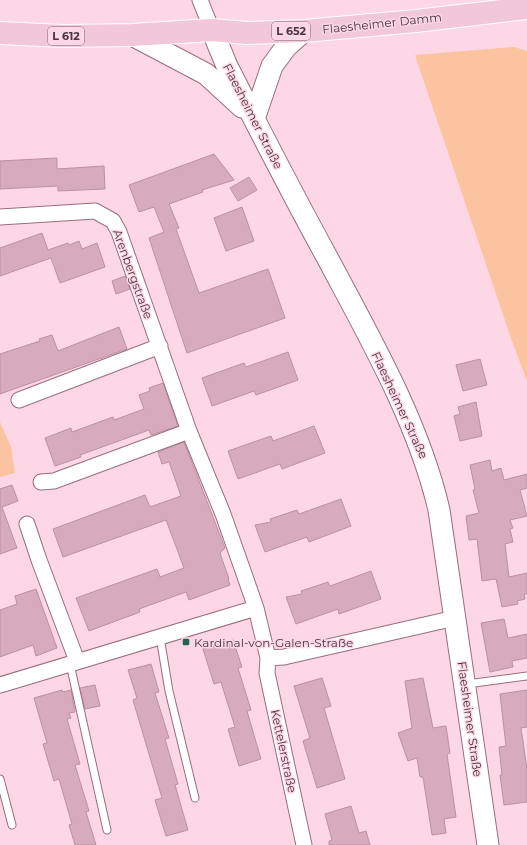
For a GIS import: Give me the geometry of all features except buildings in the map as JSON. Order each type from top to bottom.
[{"type":"main road","name":"Flaesheimer Damm","points":[[212,30],[247,33],[304,31],[416,21],[527,8]]},
{"type":"main road","name":"L 612","points":[[0,33],[63,36],[132,35],[212,30]]},
{"type":"main road","name":"Flaesheimer Straße","points":[[212,30],[227,66],[356,312],[422,450],[429,470],[439,510],[488,845]]},
{"type":"main road","points":[[132,35],[206,74],[254,118],[272,66],[286,47],[304,31]]},
{"type":"street","name":"Flaesheimer Straße","points":[[200,0],[212,30]]},
{"type":"street","name":"Arenbergstraße","points":[[0,217],[96,211],[113,221],[119,232],[189,431],[224,514],[256,608]]},
{"type":"street","points":[[19,400],[160,346]]},
{"type":"street","points":[[41,482],[54,481],[189,431]]},
{"type":"street","points":[[28,524],[73,662]]},
{"type":"street","points":[[0,685],[256,608],[268,658],[284,657],[455,618]]},
{"type":"street","name":"Kettelerstraße","points":[[268,658],[267,673],[304,845]]},
{"type":"lane","points":[[160,636],[169,691],[195,798]]},
{"type":"lane","points":[[73,662],[107,830]]},
{"type":"lane","points":[[465,685],[527,676]]},
{"type":"lane","points":[[0,779],[12,825]]},
{"type":"shaded area","points":[[514,47],[527,51],[527,381],[415,55]]},
{"type":"shaded area","points":[[0,422],[11,447],[15,473],[0,477]]},
{"type":"place","name":"Kardinal-von-Galen-Straße","points":[[186,642]]}]
